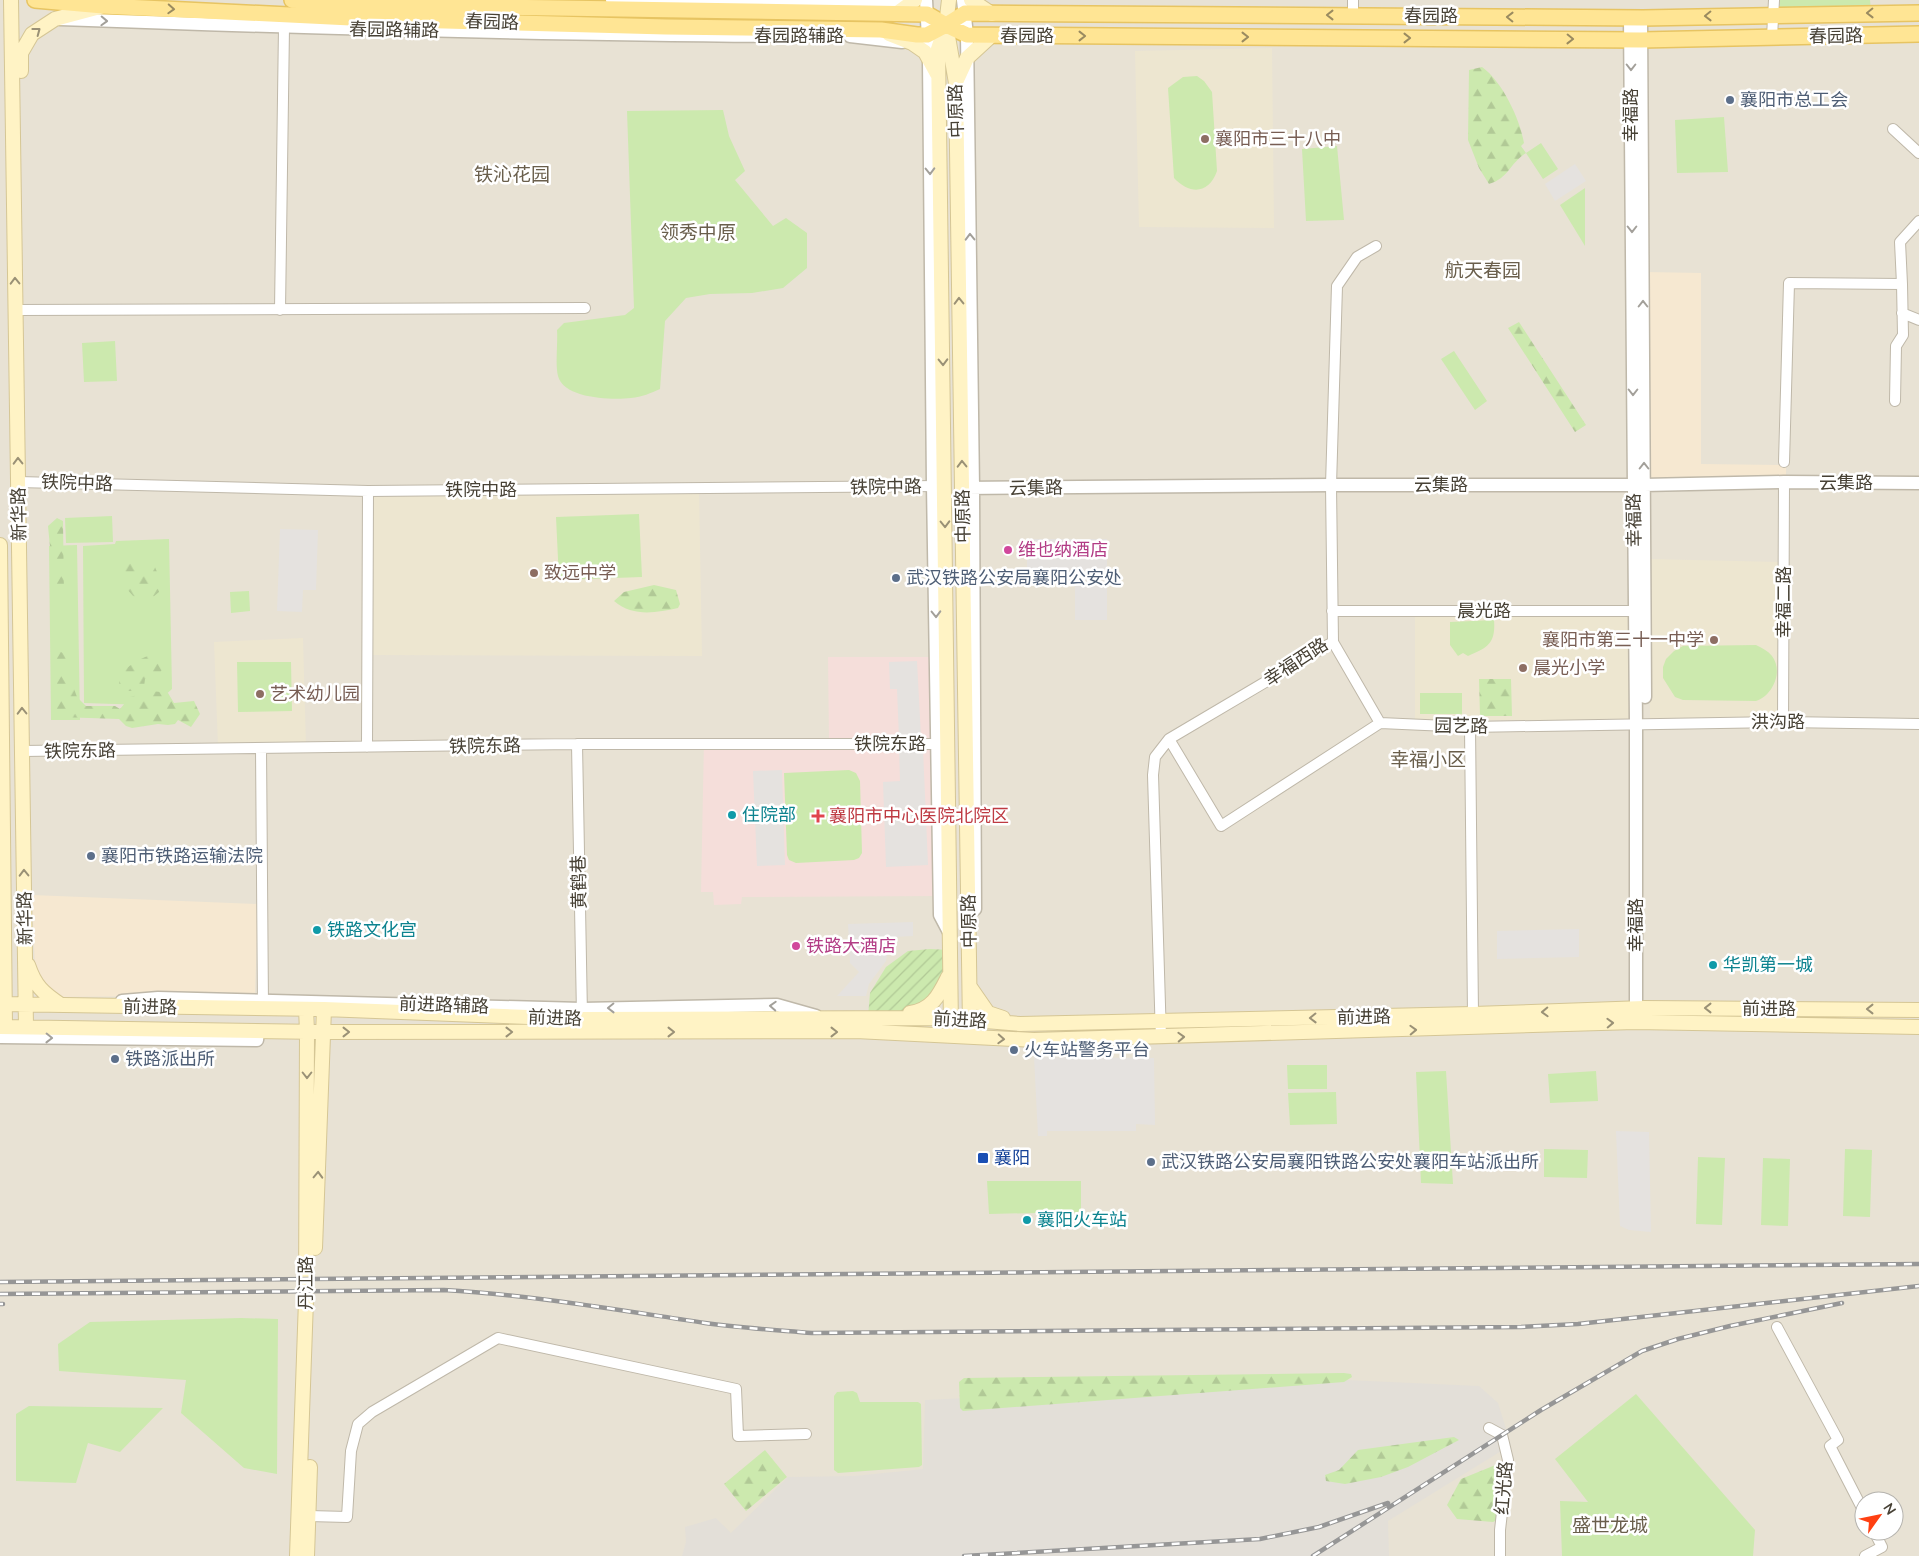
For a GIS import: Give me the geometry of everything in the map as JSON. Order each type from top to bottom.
[{"type":"main road","name":"新华路","points":[[11,0],[26,1027]]},
{"type":"main road","name":"春园路","points":[[35,0],[285,21],[881,30],[927,35],[946,25],[967,4],[992,14],[1636,18],[1774,7],[1919,13]]},
{"type":"main road","name":"春园路","points":[[292,0],[665,4],[896,14],[920,4],[946,25],[967,35],[1636,40],[1919,34]]},
{"type":"main road","name":"中原路","points":[[941,0],[956,82],[968,488],[970,1037]]},
{"type":"main road","name":"中原路","points":[[949,0],[946,25],[938,49],[939,486],[943,744],[951,1036]]},
{"type":"main road","points":[[14,160],[20,139],[21,54],[32,34],[56,19],[103,6]]},
{"type":"main road","points":[[881,30],[912,43],[925,52],[939,78]]},
{"type":"main road","points":[[956,82],[967,58],[992,35]]},
{"type":"main road","name":"新华路","points":[[0,545],[5,952],[2,1030]]},
{"type":"main road","points":[[0,967],[5,952]]},
{"type":"main road","points":[[25,955],[33,978],[44,994],[64,1005]]},
{"type":"main road","points":[[884,1017],[922,1012],[937,998],[950,974]]},
{"type":"main road","points":[[970,987],[988,1013],[1020,1024]]},
{"type":"main road","name":"前进路","points":[[3,1004],[263,1004],[306,1009],[950,1018],[1020,1024],[1473,1014],[1640,1015],[1919,1010]]},
{"type":"main road","name":"丹江路","points":[[297,1556],[306,1300],[308,1032],[306,1009]]},
{"type":"main road","name":"丹江路","points":[[308,1556],[315,1249],[324,1009]]},
{"type":"main road","name":"前进路","points":[[2,1030],[26,1027],[308,1032],[856,1031],[1034,1040],[1161,1038],[1640,1015],[1919,1027]]},
{"type":"street","name":"春园路辅路","points":[[612,0],[665,4],[920,4]]},
{"type":"street","points":[[1353,0],[1353,16]]},
{"type":"street","points":[[920,4],[927,35],[929,60],[939,486]]},
{"type":"street","points":[[967,4],[968,488]]},
{"type":"street","points":[[1772,37],[1774,7]]},
{"type":"street","name":"幸福路","points":[[1636,18],[1640,1015]]},
{"type":"street","name":"春园路辅路","points":[[56,19],[285,21],[665,36],[858,36],[912,43]]},
{"type":"street","points":[[280,310],[285,21]]},
{"type":"street","points":[[1893,129],[1919,153]]},
{"type":"street","points":[[1895,401],[1896,346],[1903,335],[1900,242],[1919,221]]},
{"type":"street","name":"幸福西路","points":[[1161,1038],[1153,774],[1155,757],[1169,739],[1333,642],[1331,485],[1337,286],[1357,257],[1376,246]]},
{"type":"street","points":[[1784,462],[1789,283],[1902,284]]},
{"type":"street","points":[[16,310],[585,308]]},
{"type":"street","points":[[1902,313],[1919,320]]},
{"type":"street","name":"铁院中路","points":[[18,482],[368,491],[939,486]]},
{"type":"street","name":"云集路","points":[[968,488],[1639,485],[1784,482],[1919,483]]},
{"type":"street","name":"幸福二路","points":[[1783,722],[1784,482]]},
{"type":"street","name":"幸福路","points":[[1639,485],[1635,611],[1640,724]]},
{"type":"street","points":[[367,747],[368,491]]},
{"type":"street","name":"晨光路","points":[[1332,611],[1635,611]]},
{"type":"street","points":[[1169,739],[1221,826],[1380,724],[1333,642]]},
{"type":"street","name":"洪沟路","points":[[1640,724],[1783,722],[1919,724]]},
{"type":"street","name":"园艺路","points":[[1380,724],[1470,727],[1640,724]]},
{"type":"street","points":[[1470,727],[1473,1014]]},
{"type":"street","name":"铁院东路","points":[[22,752],[577,744],[943,744]]},
{"type":"street","name":"黄鹤巷","points":[[577,744],[582,1014]]},
{"type":"street","points":[[261,748],[263,1004]]},
{"type":"street","name":"前进路辅路","points":[[263,1004],[582,1014]]},
{"type":"street","points":[[2,1030],[257,1040],[258,1031]]},
{"type":"street","points":[[1778,1328],[1838,1440],[1830,1446],[1854,1493]]},
{"type":"street","points":[[309,1516],[347,1517],[351,1451],[358,1424],[372,1412],[498,1338],[736,1389],[738,1436],[806,1434]]},
{"type":"street","name":"红光路","points":[[1489,1428],[1502,1435],[1508,1460],[1500,1530],[1500,1556]]},
{"type":"street","points":[[1865,1556],[1882,1548],[1879,1541]]},
{"type":"shaded area","points":[[0,0],[1919,0],[1919,1556],[0,1556]]},
{"type":"shaded area","name":"襄阳市三十八中","points":[[1272,48],[1274,228],[1139,227],[1135,51]]},
{"type":"shaded area","points":[[1575,164],[1586,181],[1555,201],[1545,184]]},
{"type":"shaded area","points":[[1645,272],[1701,273],[1701,464],[1786,465],[1786,479],[1648,482]]},
{"type":"shaded area","name":"致远中学","points":[[699,489],[702,656],[368,655],[368,491]]},
{"type":"shaded area","points":[[280,529],[318,530],[316,590],[303,590],[302,612],[277,611]]},
{"type":"shaded area","points":[[1027,539],[1107,539],[1107,620],[1075,620],[1075,573],[1027,573]]},
{"type":"shaded area","name":"襄阳市第三十一中学","points":[[1649,559],[1780,562],[1779,718],[1650,721]]},
{"type":"shaded area","name":"晨光小学","points":[[1630,613],[1631,720],[1415,720],[1415,616]]},
{"type":"shaded area","name":"艺术幼儿园","points":[[303,638],[306,746],[218,746],[214,642]]},
{"type":"shaded area","name":"襄阳市中心医院北院区","points":[[828,657],[932,657],[935,896],[742,897],[741,904],[714,905],[713,892],[701,892],[704,740],[829,740]]},
{"type":"shaded area","points":[[917,661],[921,737],[899,738],[897,689],[890,689],[889,662]]},
{"type":"shaded area","points":[[923,749],[928,865],[886,867],[883,782],[900,781],[899,750]]},
{"type":"shaded area","points":[[782,770],[785,865],[757,866],[753,771]]},
{"type":"shaded area","points":[[32,895],[258,904],[255,995],[58,997],[46,989],[35,969]]},
{"type":"shaded area","points":[[913,922],[913,936],[894,937],[889,944],[886,961],[869,984],[866,996],[837,996],[859,972],[850,963],[848,924]]},
{"type":"shaded area","points":[[1579,929],[1579,957],[1497,959],[1497,931]]},
{"type":"shaded area","points":[[1034,1057],[1154,1058],[1155,1125],[1136,1124],[1136,1131],[1047,1131],[1047,1136],[1038,1136]]},
{"type":"shaded area","points":[[1616,1131],[1649,1132],[1651,1232],[1629,1230],[1620,1226]]},
{"type":"shaded area","points":[[1347,1380],[1479,1386],[1498,1403],[1511,1445],[1388,1521],[1389,1556],[682,1556],[686,1542],[685,1527],[716,1518],[731,1533],[788,1477],[855,1476],[923,1469],[925,1400]]},
{"type":"green space","points":[[1779,0],[1870,0],[1871,11],[1780,7]]},
{"type":"green space","points":[[1482,67],[1496,81],[1509,101],[1519,123],[1524,143],[1521,146],[1526,153],[1501,178],[1489,184],[1479,168],[1468,140],[1469,70]]},
{"type":"green space","points":[[1197,76],[1204,81],[1212,92],[1217,171],[1214,179],[1209,184],[1198,190],[1180,184],[1174,178],[1168,88],[1183,77]]},
{"type":"green space","points":[[723,110],[729,136],[745,171],[735,180],[773,226],[786,218],[807,233],[807,268],[783,288],[752,293],[710,294],[686,298],[665,321],[660,389],[639,397],[612,399],[579,394],[569,389],[562,384],[558,376],[557,330],[564,323],[625,315],[634,308],[627,111]]},
{"type":"green space","points":[[1724,117],[1728,172],[1677,173],[1675,120]]},
{"type":"green space","points":[[1541,143],[1558,169],[1543,179],[1526,153]]},
{"type":"green space","points":[[1337,146],[1344,220],[1306,221],[1302,149]]},
{"type":"green space","points":[[1585,188],[1585,246],[1560,205]]},
{"type":"green space","points":[[1519,322],[1586,425],[1575,432],[1508,328]]},
{"type":"green space","points":[[115,341],[117,381],[84,382],[82,343]]},
{"type":"green space","points":[[1454,351],[1487,401],[1475,410],[1441,359]]},
{"type":"green space","points":[[639,514],[642,577],[559,580],[556,517]]},
{"type":"green space","points":[[112,516],[113,542],[66,543],[65,518]]},
{"type":"green space","points":[[57,518],[63,521],[64,596],[58,597],[53,578],[48,526]]},
{"type":"green space","points":[[169,539],[172,689],[162,698],[146,705],[84,703],[83,546],[115,544],[116,541]]},
{"type":"green space","points":[[77,545],[80,720],[51,720],[49,546]]},
{"type":"green space","points":[[124,562],[153,562],[159,577],[159,592],[153,597],[135,598],[124,586],[120,577]]},
{"type":"green space","points":[[654,585],[676,590],[680,604],[678,608],[653,612],[637,612],[629,610],[614,601],[624,592]]},
{"type":"green space","points":[[249,591],[250,611],[231,613],[230,592]]},
{"type":"green space","points":[[1494,620],[1492,640],[1489,644],[1468,656],[1463,653],[1458,656],[1450,645],[1450,622]]},
{"type":"green space","points":[[1756,645],[1772,656],[1777,669],[1771,689],[1756,701],[1683,700],[1675,697],[1663,678],[1663,667],[1666,659],[1683,646]]},
{"type":"green space","points":[[57,650],[65,654],[68,670],[66,675],[70,678],[77,697],[86,706],[115,706],[120,709],[130,697],[152,691],[168,693],[174,703],[194,701],[200,714],[191,727],[178,720],[175,724],[158,724],[132,728],[126,726],[119,719],[59,717],[56,715],[54,707],[59,690],[52,670],[53,653]]},
{"type":"green space","points":[[157,652],[163,654],[163,668],[159,675],[152,675],[145,679],[144,687],[138,691],[126,691],[119,685],[124,672],[128,668],[138,660]]},
{"type":"green space","points":[[237,662],[291,662],[292,711],[238,712]]},
{"type":"green space","points":[[1479,679],[1511,679],[1512,716],[1480,716]]},
{"type":"green space","points":[[1420,693],[1462,693],[1462,714],[1420,714]]},
{"type":"green space","points":[[849,770],[856,773],[860,781],[862,853],[859,858],[854,860],[796,863],[789,860],[787,855],[784,773]]},
{"type":"green space","points":[[950,950],[950,974],[922,1012],[868,1017],[870,993],[886,967],[908,951]]},
{"type":"green space","points":[[1287,1065],[1327,1065],[1327,1089],[1288,1089]]},
{"type":"green space","points":[[1446,1071],[1453,1184],[1421,1183],[1416,1072]]},
{"type":"green space","points":[[1596,1071],[1598,1101],[1550,1103],[1548,1074]]},
{"type":"green space","points":[[1336,1092],[1337,1124],[1290,1125],[1288,1093]]},
{"type":"green space","points":[[1544,1149],[1588,1150],[1587,1178],[1544,1177]]},
{"type":"green space","points":[[1845,1149],[1872,1150],[1870,1217],[1843,1216]]},
{"type":"green space","points":[[1698,1157],[1725,1158],[1722,1225],[1696,1224]]},
{"type":"green space","points":[[1763,1158],[1790,1159],[1788,1226],[1761,1225]]},
{"type":"green space","points":[[987,1181],[1081,1181],[1081,1212],[989,1214]]},
{"type":"green space","points":[[241,1318],[278,1319],[277,1474],[244,1468],[181,1413],[186,1380],[59,1371],[58,1344],[90,1322]]},
{"type":"green space","points":[[1351,1374],[1352,1377],[1344,1382],[963,1411],[960,1408],[959,1382],[964,1378]]},
{"type":"green space","points":[[853,1391],[857,1393],[860,1402],[918,1402],[921,1404],[922,1465],[919,1467],[838,1473],[834,1470],[834,1396],[837,1392]]},
{"type":"green space","points":[[1636,1394],[1755,1530],[1753,1556],[1562,1556],[1560,1501],[1588,1502],[1555,1459]]},
{"type":"green space","points":[[29,1406],[163,1408],[120,1452],[88,1443],[76,1483],[16,1481],[16,1414]]},
{"type":"green space","points":[[1454,1437],[1459,1440],[1408,1467],[1381,1477],[1345,1484],[1326,1481],[1325,1475],[1339,1470],[1358,1450]]},
{"type":"green space","points":[[765,1450],[787,1477],[746,1511],[724,1484]]},
{"type":"green space","points":[[1498,1464],[1503,1469],[1499,1519],[1493,1522],[1457,1519],[1447,1505],[1461,1479]]},
{"type":"railway","points":[[0,1282],[1919,1264]]},
{"type":"railway","points":[[0,1294],[444,1290],[542,1299],[718,1325],[812,1333],[1521,1327],[1578,1324],[1919,1286]]},
{"type":"railway","points":[[1313,1556],[1541,1410],[1642,1351],[1678,1339],[1730,1326],[1842,1303]]},
{"type":"railway","points":[[964,1556],[1260,1539],[1319,1527],[1388,1503]]},
{"type":"place","name":"襄阳市总工会","points":[[1730,100]]},
{"type":"place","name":"襄阳市三十八中","points":[[1205,139]]},
{"type":"place","name":"维也纳酒店","points":[[1008,550]]},
{"type":"place","name":"致远中学","points":[[534,573]]},
{"type":"place","name":"武汉铁路公安局襄阳公安处","points":[[896,578]]},
{"type":"place","name":"襄阳市第三十一中学","points":[[1714,640]]},
{"type":"place","name":"晨光小学","points":[[1523,668]]},
{"type":"place","name":"艺术幼儿园","points":[[260,694]]},
{"type":"place","name":"住院部","points":[[732,815]]},
{"type":"place","name":"襄阳市中心医院北院区","points":[[818,816]]},
{"type":"place","name":"襄阳市铁路运输法院","points":[[91,856]]},
{"type":"place","name":"铁路文化宫","points":[[317,930]]},
{"type":"place","name":"铁路大酒店","points":[[796,946]]},
{"type":"place","name":"华凯第一城","points":[[1713,965]]},
{"type":"place","name":"火车站警务平台","points":[[1014,1050]]},
{"type":"place","name":"铁路派出所","points":[[115,1059]]},
{"type":"place","name":"襄阳","points":[[983,1158]]},
{"type":"place","name":"武汉铁路公安局襄阳铁路公安处襄阳车站派出所","points":[[1151,1162]]},
{"type":"place","name":"襄阳火车站","points":[[1027,1220]]},
{"type":"district","name":"铁沁花园","points":[[512,175]]},
{"type":"district","name":"领秀中原","points":[[698,233]]},
{"type":"district","name":"航天春园","points":[[1483,271]]},
{"type":"district","name":"幸福小区","points":[[1428,760]]},
{"type":"district","name":"盛世龙城","points":[[1610,1526]]}]
